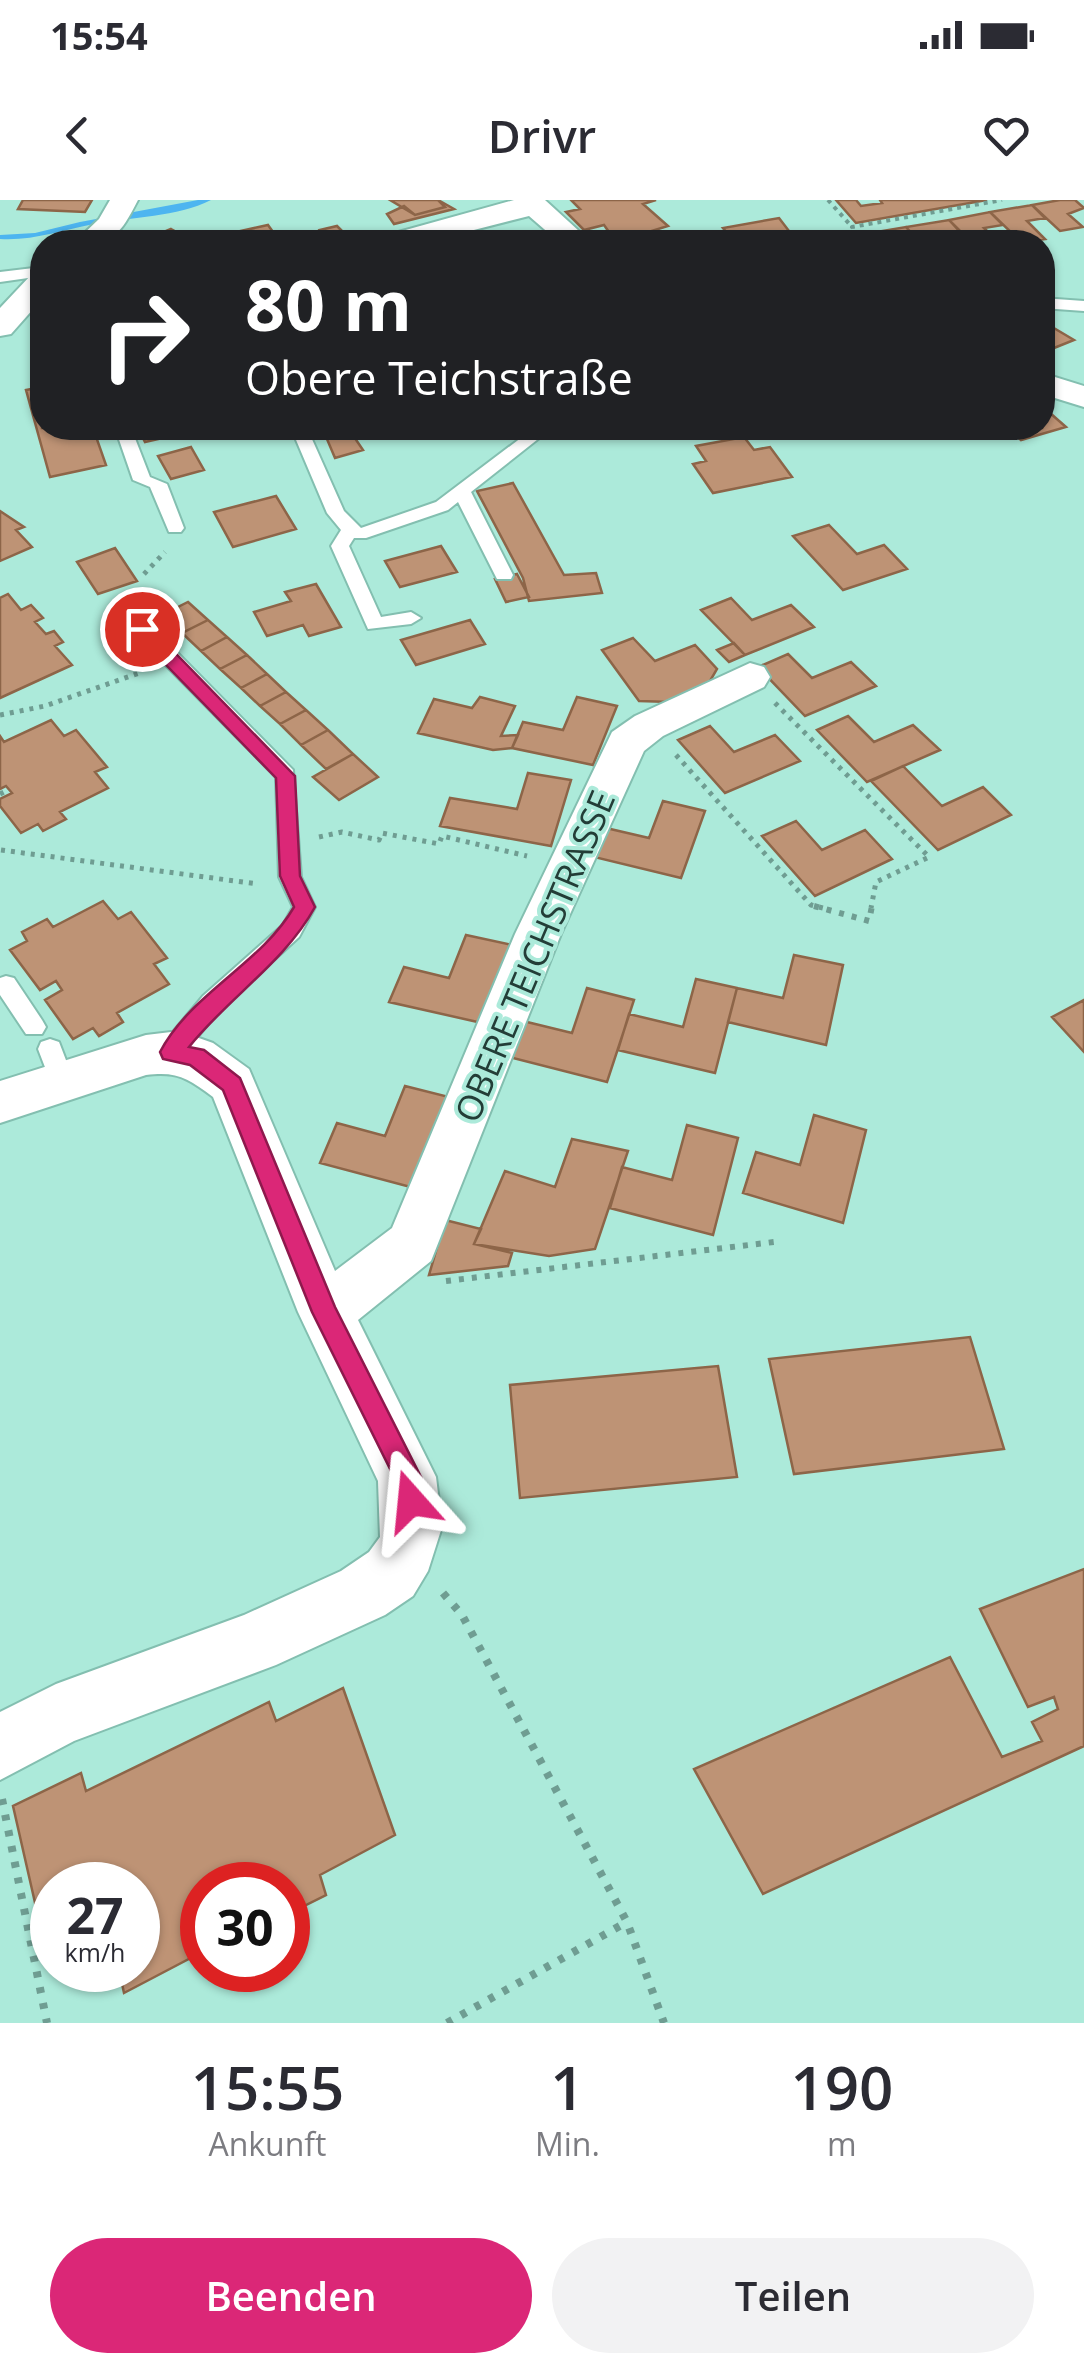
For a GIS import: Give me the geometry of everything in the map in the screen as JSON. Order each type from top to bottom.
[{"type":"street","points":[[436,230],[530,203]]},
{"type":"street","points":[[530,203],[540,230]]},
{"type":"street","points":[[530,203],[562,230]]},
{"type":"street","points":[[0,327],[30,294]]},
{"type":"street","points":[[0,327],[30,328]]},
{"type":"street","points":[[1055,387],[1084,397]]},
{"type":"street","name":"OBERE TEICHSTRASSE","points":[[345,1296],[412,1244],[538,934],[627,742],[649,726],[750,677]]},
{"type":"street","points":[[0,1102],[56,1065],[171,1052],[196,1057],[232,1084],[345,1296],[408,1477],[412,1527],[407,1550],[391,1574],[363,1593],[254,1643],[56,1716],[0,1748]]},
{"type":"lane","points":[[0,277],[30,273]]},
{"type":"lane","points":[[1055,305],[1084,306]]},
{"type":"lane","points":[[127,440],[142,480],[158,484],[175,528]]},
{"type":"lane","points":[[310,440],[336,513],[350,530],[360,534],[394,526],[442,506],[529,440]]},
{"type":"lane","points":[[462,492],[504,575]]},
{"type":"lane","points":[[350,530],[340,546],[375,624],[411,618]]},
{"type":"lane","points":[[142,629],[286,776],[290,876],[304,907],[291,931],[212,1003],[171,1052]]},
{"type":"lane","points":[[6,985],[34,1027]]},
{"type":"path","points":[[828,200],[854,230]]},
{"type":"path","points":[[852,227],[1002,200]]},
{"type":"path","points":[[0,715],[45,706],[172,659]]},
{"type":"path","points":[[649,726],[812,905],[869,921],[876,882],[929,857],[750,677]]},
{"type":"path","points":[[0,794],[8,790]]},
{"type":"path","points":[[342,832],[379,840],[382,833],[439,844],[442,836],[543,860]]},
{"type":"path","points":[[0,852],[252,885],[290,876]]},
{"type":"path","points":[[345,1296],[774,1242]]},
{"type":"path","points":[[407,1550],[462,1615],[627,1922],[664,2023]]},
{"type":"path","points":[[0,1787],[47,2023]]},
{"type":"path","points":[[447,2023],[627,1922]]},
{"type":"building","points":[[23,200],[92,200],[85,212],[18,209]]},
{"type":"building","points":[[390,200],[438,200],[445,207],[415,215]]},
{"type":"building","points":[[438,200],[454,209],[394,224],[387,214],[404,206],[415,215],[445,207]]},
{"type":"building","points":[[571,200],[656,200],[643,204],[668,226],[655,230],[608,230],[604,225],[584,230],[566,212],[580,209]]},
{"type":"building","points":[[836,200],[856,200],[861,206],[882,203],[880,200],[987,200],[856,223]]},
{"type":"building","points":[[1075,200],[1084,208],[1068,214],[1083,227],[1060,231],[1032,205]]},
{"type":"building","points":[[1032,205],[1045,218],[1027,221],[1036,230],[1009,230],[990,212]]},
{"type":"building","points":[[990,212],[1003,225],[986,230],[959,230],[949,220]]},
{"type":"building","points":[[779,218],[788,230],[725,230]]},
{"type":"building","points":[[949,220],[958,230],[909,230],[906,227]]},
{"type":"building","points":[[268,225],[272,230],[245,230]]},
{"type":"building","points":[[1055,329],[1074,340],[1055,348]]},
{"type":"building","points":[[1055,417],[1066,427],[1055,430]]},
{"type":"building","points":[[40,440],[97,440],[106,465],[50,477]]},
{"type":"building","points":[[327,440],[356,440],[363,450],[335,458]]},
{"type":"building","points":[[746,440],[754,450],[770,447],[792,477],[713,493],[693,464],[706,461],[696,446]]},
{"type":"building","points":[[191,447],[204,470],[171,479],[158,456]]},
{"type":"building","points":[[513,483],[564,575],[596,573],[602,593],[529,601],[523,578],[477,491]]},
{"type":"building","points":[[276,496],[296,529],[233,547],[214,512]]},
{"type":"building","points":[[0,511],[24,527],[16,530],[32,547],[0,561]]},
{"type":"building","points":[[829,525],[857,554],[884,545],[907,569],[843,590],[793,536]]},
{"type":"building","points":[[441,546],[457,572],[400,587],[385,561]]},
{"type":"building","points":[[115,548],[137,581],[98,594],[77,562]]},
{"type":"building","points":[[517,574],[529,597],[506,602],[495,579]]},
{"type":"building","points":[[316,584],[341,627],[309,636],[303,625],[267,636],[254,612],[291,601],[285,592]]},
{"type":"building","points":[[8,594],[21,610],[31,605],[43,618],[35,622],[46,634],[54,631],[63,642],[55,646],[72,665],[0,698],[0,598]]},
{"type":"building","points":[[731,598],[752,620],[791,605],[814,627],[745,655],[701,610]]},
{"type":"building","points":[[188,602],[208,620],[182,633],[162,615]]},
{"type":"building","points":[[208,620],[227,637],[201,651],[182,633]]},
{"type":"building","points":[[470,620],[485,644],[416,665],[401,640]]},
{"type":"building","points":[[227,637],[247,655],[220,669],[201,651]]},
{"type":"building","points":[[633,638],[655,661],[695,645],[717,669],[710,681],[671,702],[639,701],[602,650]]},
{"type":"building","points":[[734,643],[745,655],[729,662],[717,650]]},
{"type":"building","points":[[788,654],[812,678],[851,662],[876,686],[805,716],[758,667]]},
{"type":"building","points":[[247,655],[267,674],[241,688],[220,669]]},
{"type":"building","points":[[267,674],[286,692],[260,706],[241,688]]},
{"type":"building","points":[[286,692],[306,710],[280,724],[260,706]]},
{"type":"building","points":[[480,697],[515,706],[501,736],[518,735],[512,748],[493,750],[418,733],[434,699],[472,708]]},
{"type":"building","points":[[577,697],[617,706],[593,765],[512,748],[523,722],[563,730]]},
{"type":"building","points":[[306,710],[328,730],[301,745],[280,724]]},
{"type":"building","points":[[848,716],[874,742],[913,725],[940,750],[867,782],[817,730]]},
{"type":"building","points":[[51,720],[64,736],[76,730],[107,767],[95,772],[108,788],[60,812],[66,819],[43,831],[38,824],[21,833],[0,806],[0,799],[12,793],[6,786],[0,789],[0,736],[4,742]]},
{"type":"building","points":[[710,726],[734,752],[775,735],[800,761],[725,793],[678,740]]},
{"type":"building","points":[[328,730],[353,754],[326,769],[301,745]]},
{"type":"building","points":[[353,754],[378,777],[339,800],[313,777]]},
{"type":"building","points":[[903,766],[942,806],[983,787],[1011,815],[938,850],[871,781]]},
{"type":"building","points":[[528,773],[571,780],[551,846],[440,826],[450,798],[517,809]]},
{"type":"building","points":[[663,801],[705,811],[681,878],[594,857],[606,828],[649,838]]},
{"type":"building","points":[[796,821],[822,850],[865,830],[892,859],[815,896],[762,836]]},
{"type":"building","points":[[103,901],[118,919],[131,912],[167,958],[154,964],[169,984],[117,1013],[123,1022],[99,1036],[93,1028],[73,1039],[45,1000],[62,990],[56,981],[40,990],[10,950],[27,941],[22,932],[47,919],[53,927]]},
{"type":"building","points":[[466,935],[512,945],[482,1023],[389,1002],[404,967],[449,978]]},
{"type":"building","points":[[794,955],[843,965],[826,1045],[728,1022],[737,988],[783,998]]},
{"type":"building","points":[[696,979],[737,988],[715,1073],[618,1050],[629,1014],[683,1027]]},
{"type":"building","points":[[587,988],[634,1000],[607,1082],[509,1057],[523,1021],[572,1033]]},
{"type":"building","points":[[1084,1000],[1084,1052],[1052,1017]]},
{"type":"building","points":[[405,1086],[453,1098],[418,1189],[320,1163],[337,1123],[385,1136]]},
{"type":"building","points":[[814,1115],[866,1130],[843,1223],[743,1193],[756,1152],[800,1165]]},
{"type":"building","points":[[687,1125],[738,1138],[713,1235],[610,1208],[622,1167],[672,1180]]},
{"type":"building","points":[[572,1139],[628,1151],[595,1249],[549,1256],[474,1244],[505,1171],[555,1187]]},
{"type":"building","points":[[445,1220],[481,1229],[474,1244],[512,1253],[508,1266],[429,1275]]},
{"type":"building","points":[[970,1337],[1004,1449],[794,1474],[769,1359]]},
{"type":"building","points":[[718,1366],[737,1477],[520,1498],[510,1385]]},
{"type":"building","points":[[1084,1569],[1084,1746],[763,1894],[694,1769],[950,1657],[1002,1757],[1042,1741],[1032,1722],[1058,1709],[1054,1697],[1028,1707],[980,1609]]},
{"type":"building","points":[[343,1688],[395,1835],[320,1875],[326,1895],[310,1903],[310,1862],[180,1862],[180,1964],[160,1974],[160,1862],[30,1862],[30,1881],[13,1806],[81,1773],[86,1791],[269,1702],[276,1721]]},
{"type":"waterway","points":[[55,230],[207,200]]},
{"type":"waterway","points":[[0,237],[30,236]]},
{"type":"route","points":[[142,629],[286,776],[290,876],[304,907],[291,931],[212,1003],[171,1052],[196,1057],[232,1084],[324,1312],[408,1477],[411,1501]]}]
